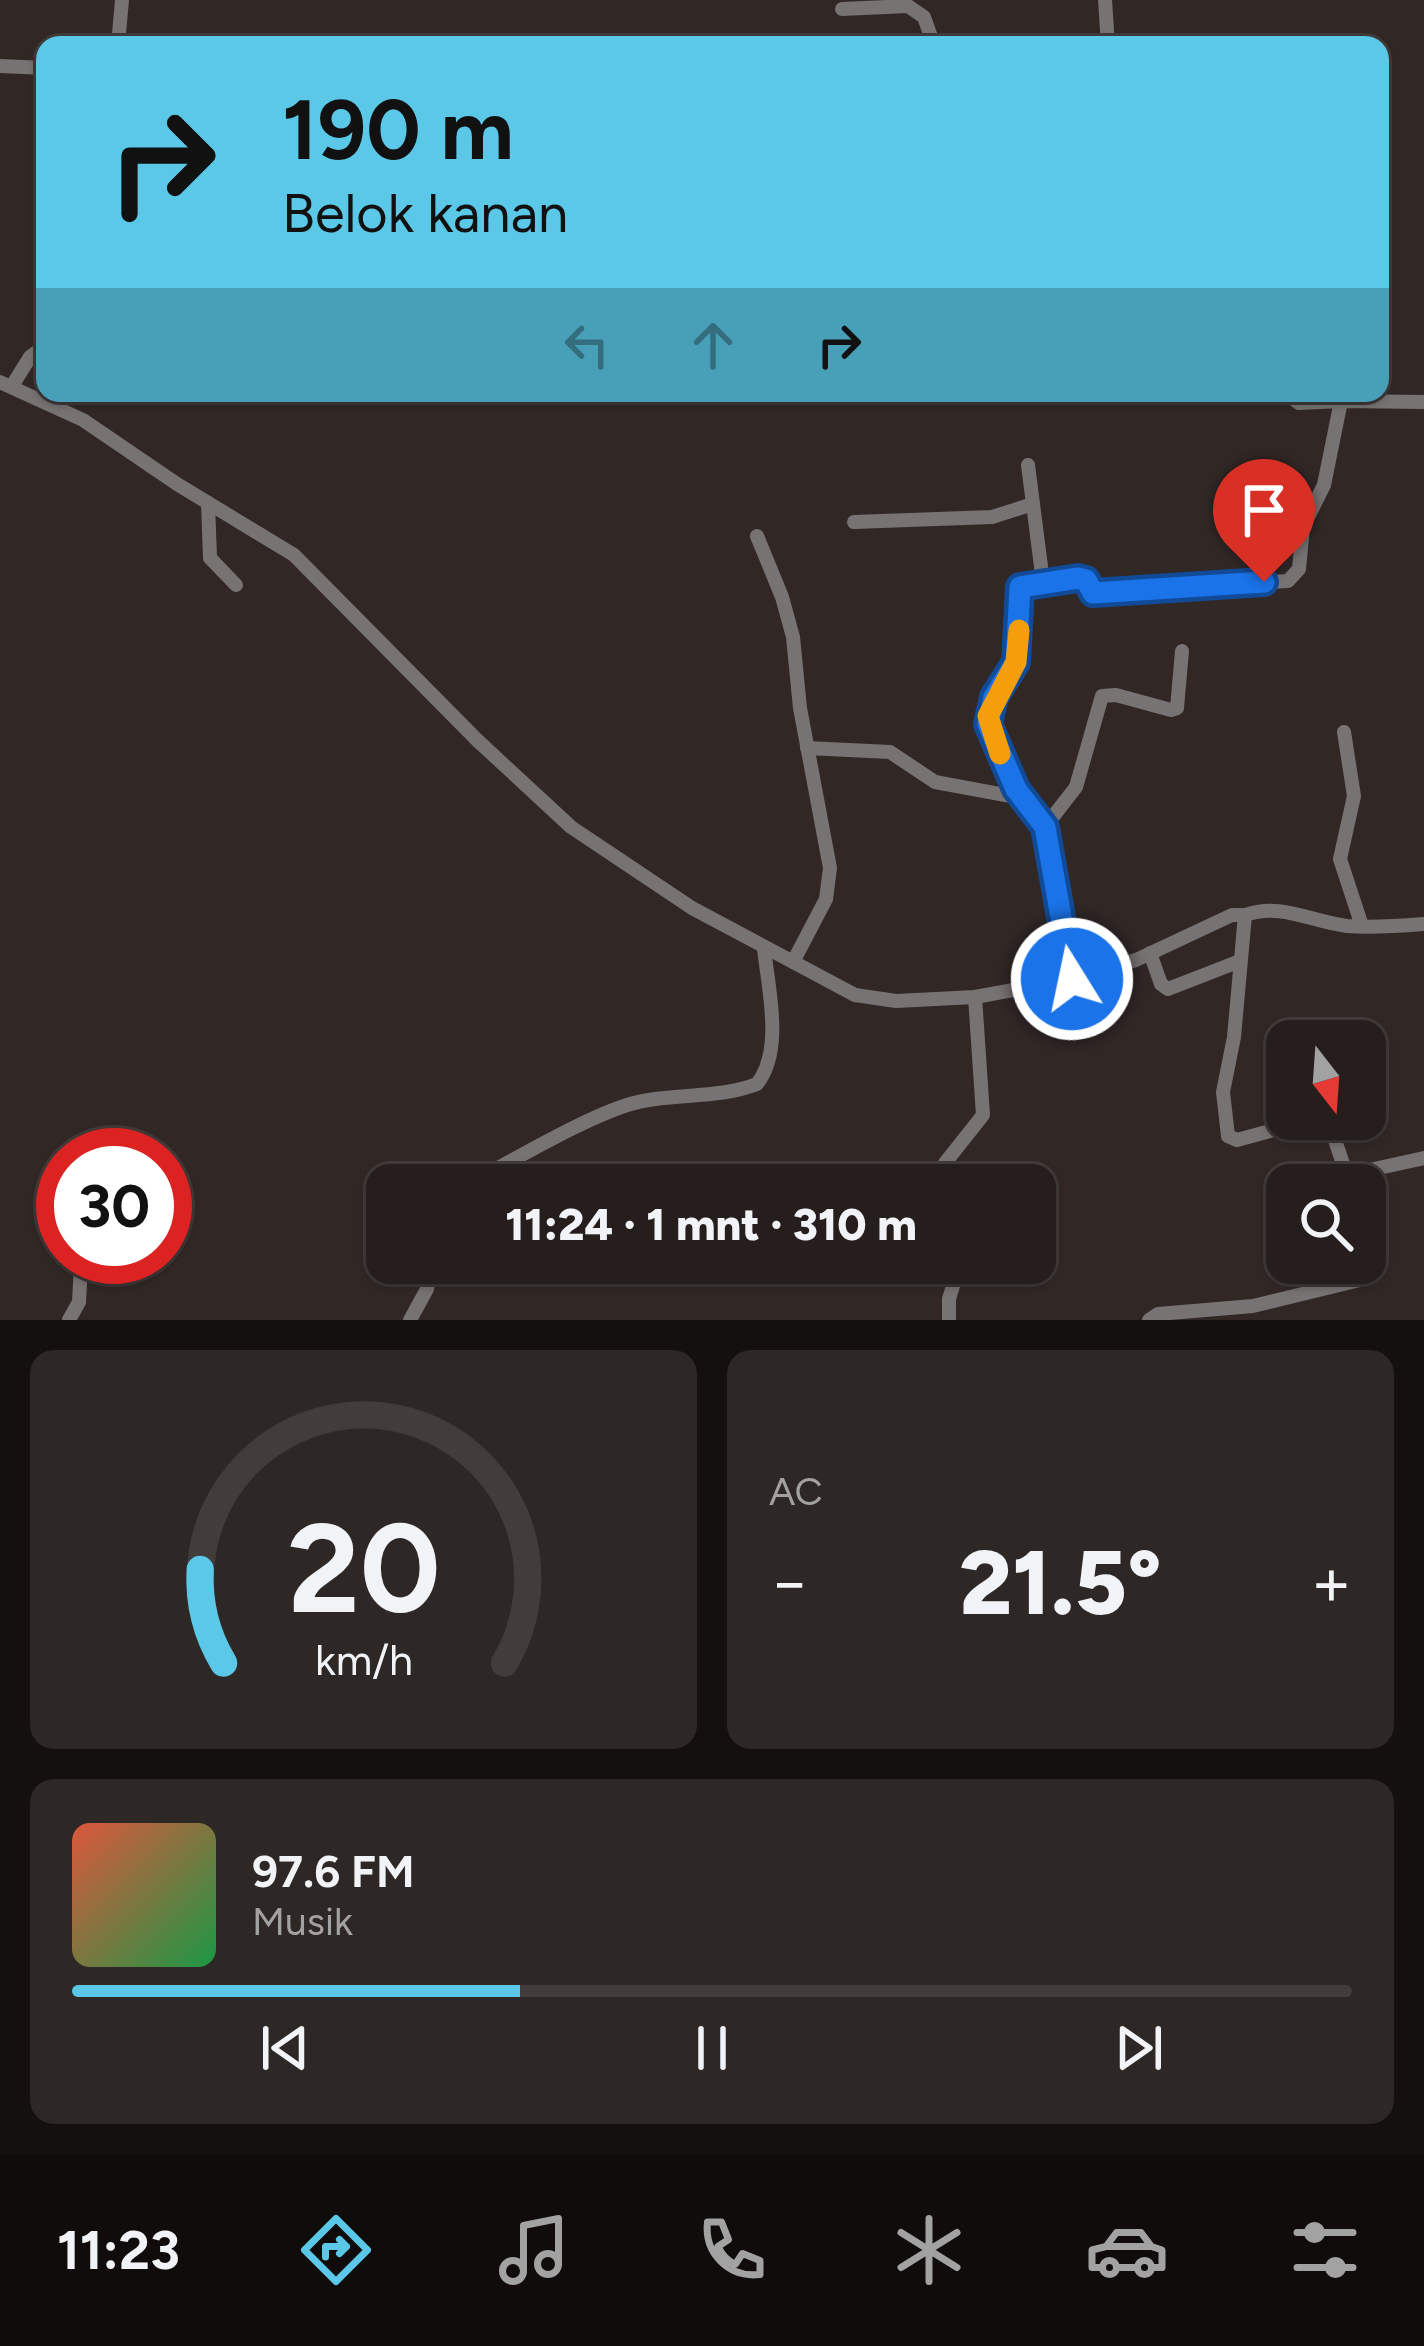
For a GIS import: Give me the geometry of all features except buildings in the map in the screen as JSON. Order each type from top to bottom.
[{"type":"street","points":[[119,36],[122,0]]},
{"type":"street","points":[[1105,0],[1107,36]]},
{"type":"street","points":[[842,9],[908,6],[924,16],[931,36]]},
{"type":"street","points":[[0,66],[36,68]]},
{"type":"street","points":[[36,353],[6,384],[36,398]]},
{"type":"street","points":[[44,402],[83,420],[294,555],[477,740],[571,827],[692,908],[834,986],[875,999],[975,998],[1072,979],[1150,953],[1232,915],[1291,911],[1345,926],[1424,924]]},
{"type":"street","points":[[1072,979],[1045,827],[1003,762],[988,716],[1016,662],[1020,587],[1078,578],[1086,580],[1093,593],[1100,593],[1296,577],[1303,527],[1324,485],[1341,402]]},
{"type":"street","points":[[1382,402],[1424,403]]},
{"type":"street","points":[[1028,466],[1043,582]]},
{"type":"street","points":[[208,503],[210,558],[236,585]]},
{"type":"street","points":[[854,522],[992,517],[1033,504]]},
{"type":"street","points":[[757,536],[793,637],[830,883],[793,962]]},
{"type":"street","points":[[1045,827],[1076,787],[1102,696],[1178,708],[1182,651]]},
{"type":"street","points":[[1343,732],[1354,796],[1340,859],[1362,926]]},
{"type":"street","points":[[807,748],[890,752],[935,782],[1022,798]]},
{"type":"street","points":[[1245,915],[1234,1037],[1223,1092],[1228,1136],[1237,1140],[1266,1132]]},
{"type":"street","points":[[507,1164],[622,1106],[757,1084],[767,1067],[771,1043],[764,948]]},
{"type":"street","points":[[1150,953],[1161,984],[1168,989],[1240,961]]},
{"type":"street","points":[[945,1164],[982,1115],[975,998]]},
{"type":"street","points":[[1386,1169],[1424,1158]]},
{"type":"street","points":[[69,1320],[79,1302],[80,1284]]},
{"type":"street","points":[[410,1320],[428,1284]]},
{"type":"street","points":[[949,1320],[954,1284]]},
{"type":"street","points":[[1149,1320],[1158,1314],[1253,1306],[1340,1284]]},
{"type":"slow traffic","points":[[1000,754],[988,724],[989,709],[1016,662],[1019,630]]},
{"type":"route","points":[[1072,979],[1045,827],[1016,789],[988,724],[994,697],[1016,662],[1020,587],[1078,578],[1086,580],[1093,593],[1264,582]]}]
